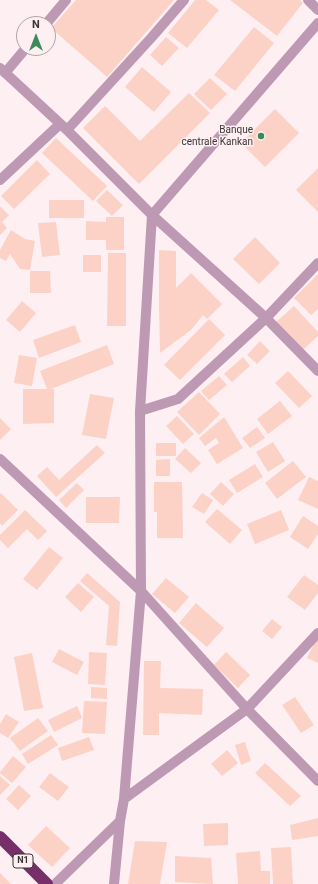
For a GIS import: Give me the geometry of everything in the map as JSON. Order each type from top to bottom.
[{"type":"highway","name":"N1","points":[[0,837],[47,884]]},
{"type":"street","points":[[53,16],[66,0]]},
{"type":"street","points":[[0,180],[64,127],[152,38],[184,0]]},
{"type":"street","points":[[308,0],[318,10]]},
{"type":"street","points":[[114,884],[120,821],[124,799],[141,592],[140,411],[152,215],[318,23]]},
{"type":"street","points":[[18,56],[3,71],[64,127],[152,215],[266,318],[318,371]]},
{"type":"street","points":[[140,411],[178,399],[266,318],[318,263]]},
{"type":"street","points":[[0,459],[141,592],[247,709],[318,781]]},
{"type":"street","points":[[124,799],[247,709],[318,633]]},
{"type":"street","points":[[55,884],[120,821]]},
{"type":"building","points":[[76,0],[174,0],[107,77],[56,32],[56,22]]},
{"type":"building","points":[[195,0],[206,0],[219,10],[187,48],[168,33]]},
{"type":"building","points":[[230,0],[300,0],[303,3],[277,36]]},
{"type":"building","points":[[254,27],[274,43],[235,91],[214,75]]},
{"type":"building","points":[[166,37],[179,48],[162,66],[150,55]]},
{"type":"building","points":[[142,67],[171,92],[154,112],[125,87]]},
{"type":"building","points":[[210,78],[227,94],[211,110],[194,94]]},
{"type":"building","points":[[189,93],[210,113],[139,184],[83,128],[105,106],[140,141]]},
{"type":"building","points":[[275,109],[299,133],[265,167],[241,143]]},
{"type":"building","points":[[56,138],[107,186],[93,201],[42,153]]},
{"type":"building","points":[[37,160],[50,174],[14,209],[1,196]]},
{"type":"building","points":[[318,168],[318,212],[296,190]]},
{"type":"building","points":[[107,190],[123,205],[112,216],[96,201]]},
{"type":"building","points":[[49,200],[84,200],[84,218],[49,218]]},
{"type":"building","points":[[0,206],[9,215],[2,222],[7,228],[0,235]]},
{"type":"building","points":[[106,217],[124,217],[124,250],[106,250],[106,240],[86,240],[86,221],[106,222]]},
{"type":"building","points":[[56,222],[60,255],[42,257],[38,223]]},
{"type":"building","points":[[11,230],[25,239],[35,241],[30,270],[20,269],[10,254],[6,261],[0,258],[0,250]]},
{"type":"building","points":[[255,237],[280,263],[259,284],[233,259]]},
{"type":"building","points":[[159,250],[176,251],[176,288],[191,273],[222,304],[207,319],[203,315],[191,330],[160,353],[159,304]]},
{"type":"building","points":[[108,253],[126,253],[126,326],[107,326]]},
{"type":"building","points":[[83,255],[101,255],[101,272],[83,272]]},
{"type":"building","points":[[30,271],[50,271],[51,293],[30,293]]},
{"type":"building","points":[[318,274],[318,309],[311,315],[294,298]]},
{"type":"building","points":[[22,301],[36,313],[20,332],[6,320]]},
{"type":"building","points":[[294,306],[318,332],[318,336],[303,350],[276,322]]},
{"type":"building","points":[[209,319],[225,335],[180,380],[164,365]]},
{"type":"building","points":[[75,325],[81,342],[39,358],[33,340]]},
{"type":"building","points":[[260,341],[270,351],[257,364],[247,355]]},
{"type":"building","points":[[107,345],[114,364],[51,389],[54,389],[54,423],[23,424],[23,389],[47,389],[40,371]]},
{"type":"building","points":[[19,355],[37,358],[32,386],[14,383]]},
{"type":"building","points":[[243,357],[250,366],[232,382],[224,374]]},
{"type":"building","points":[[288,371],[312,396],[299,408],[275,383]]},
{"type":"building","points":[[219,376],[227,385],[209,400],[201,391]]},
{"type":"building","points":[[199,392],[220,414],[199,435],[177,412]]},
{"type":"building","points":[[90,394],[114,398],[106,439],[82,435]]},
{"type":"building","points":[[280,401],[292,416],[268,434],[257,419]]},
{"type":"building","points":[[177,416],[194,434],[183,444],[166,426]]},
{"type":"building","points":[[224,417],[243,448],[217,464],[208,450],[219,443],[216,438],[205,446],[199,438]]},
{"type":"building","points":[[0,418],[11,429],[0,440]]},
{"type":"building","points":[[257,427],[265,438],[250,448],[242,438]]},
{"type":"building","points":[[273,442],[285,461],[268,472],[256,452]]},
{"type":"building","points":[[156,443],[176,443],[176,456],[156,456]]},
{"type":"building","points":[[97,445],[105,453],[56,497],[37,476],[47,467],[59,480]]},
{"type":"building","points":[[185,448],[201,463],[191,473],[175,459]]},
{"type":"building","points":[[170,459],[170,476],[156,476],[156,460]]},
{"type":"building","points":[[293,461],[306,477],[277,499],[265,483]]},
{"type":"building","points":[[255,464],[263,477],[237,493],[229,480]]},
{"type":"building","points":[[309,477],[318,481],[318,509],[298,500]]},
{"type":"building","points":[[154,482],[182,482],[183,538],[157,538],[157,512],[154,512]]},
{"type":"building","points":[[221,482],[234,494],[223,506],[210,494]]},
{"type":"building","points":[[77,483],[84,490],[66,508],[59,500]]},
{"type":"building","points":[[1,493],[18,510],[2,526],[0,523]]},
{"type":"building","points":[[202,493],[213,500],[204,514],[192,507]]},
{"type":"building","points":[[86,497],[120,497],[119,523],[86,523]]},
{"type":"building","points":[[217,509],[242,530],[230,544],[205,522]]},
{"type":"building","points":[[25,510],[47,531],[38,540],[27,529],[8,548],[0,540],[0,535]]},
{"type":"building","points":[[281,510],[289,530],[255,544],[247,524]]},
{"type":"building","points":[[303,516],[318,526],[318,534],[308,549],[290,537]]},
{"type":"building","points":[[49,547],[63,558],[37,590],[23,579]]},
{"type":"building","points":[[87,573],[120,602],[117,646],[106,645],[109,606],[80,581]]},
{"type":"building","points":[[304,575],[318,585],[318,593],[305,610],[287,597]]},
{"type":"building","points":[[166,578],[189,597],[175,613],[152,594]]},
{"type":"building","points":[[78,583],[94,597],[81,612],[65,597]]},
{"type":"building","points":[[196,603],[224,628],[207,647],[179,623]]},
{"type":"building","points":[[272,619],[282,627],[272,639],[262,631]]},
{"type":"building","points":[[316,640],[318,641],[318,663],[307,658]]},
{"type":"building","points":[[59,649],[84,662],[77,675],[52,662]]},
{"type":"building","points":[[89,652],[107,653],[105,685],[88,684]]},
{"type":"building","points":[[226,652],[250,675],[238,688],[214,665]]},
{"type":"building","points":[[32,653],[43,708],[24,711],[14,657]]},
{"type":"building","points":[[144,661],[161,661],[160,688],[203,689],[202,715],[159,713],[159,735],[143,735]]},
{"type":"building","points":[[91,687],[107,688],[107,699],[91,698]]},
{"type":"building","points":[[295,697],[314,725],[301,733],[282,705]]},
{"type":"building","points":[[84,701],[107,702],[105,734],[82,733]]},
{"type":"building","points":[[77,706],[82,718],[54,732],[48,720]]},
{"type":"building","points":[[6,714],[19,722],[8,738],[0,733],[0,724]]},
{"type":"building","points":[[38,718],[48,731],[20,751],[10,738]]},
{"type":"building","points":[[51,735],[58,745],[28,764],[22,754]]},
{"type":"building","points":[[89,737],[94,750],[62,761],[58,748]]},
{"type":"building","points":[[245,742],[251,761],[241,765],[235,745]]},
{"type":"building","points":[[227,750],[238,763],[222,776],[211,764]]},
{"type":"building","points":[[13,756],[26,767],[12,783],[0,772]]},
{"type":"building","points":[[265,763],[301,796],[290,806],[255,773]]},
{"type":"building","points":[[50,773],[69,787],[58,801],[39,787]]},
{"type":"building","points":[[0,776],[10,785],[0,795]]},
{"type":"building","points":[[19,785],[31,796],[18,810],[6,799]]},
{"type":"building","points":[[318,818],[318,836],[292,840],[290,825]]},
{"type":"building","points":[[228,823],[228,845],[204,846],[203,824]]},
{"type":"building","points":[[46,826],[70,848],[52,867],[28,845]]},
{"type":"building","points":[[135,841],[167,842],[160,884],[128,884]]},
{"type":"building","points":[[291,847],[293,884],[273,884],[271,848]]},
{"type":"building","points":[[260,851],[261,871],[270,871],[270,884],[238,884],[236,853]]},
{"type":"building","points":[[175,856],[211,858],[213,884],[175,882]]},
{"type":"building","points":[[0,873],[11,884],[0,884]]},
{"type":"place","name":"Banque centrale Kankan","points":[[261,136]]}]
